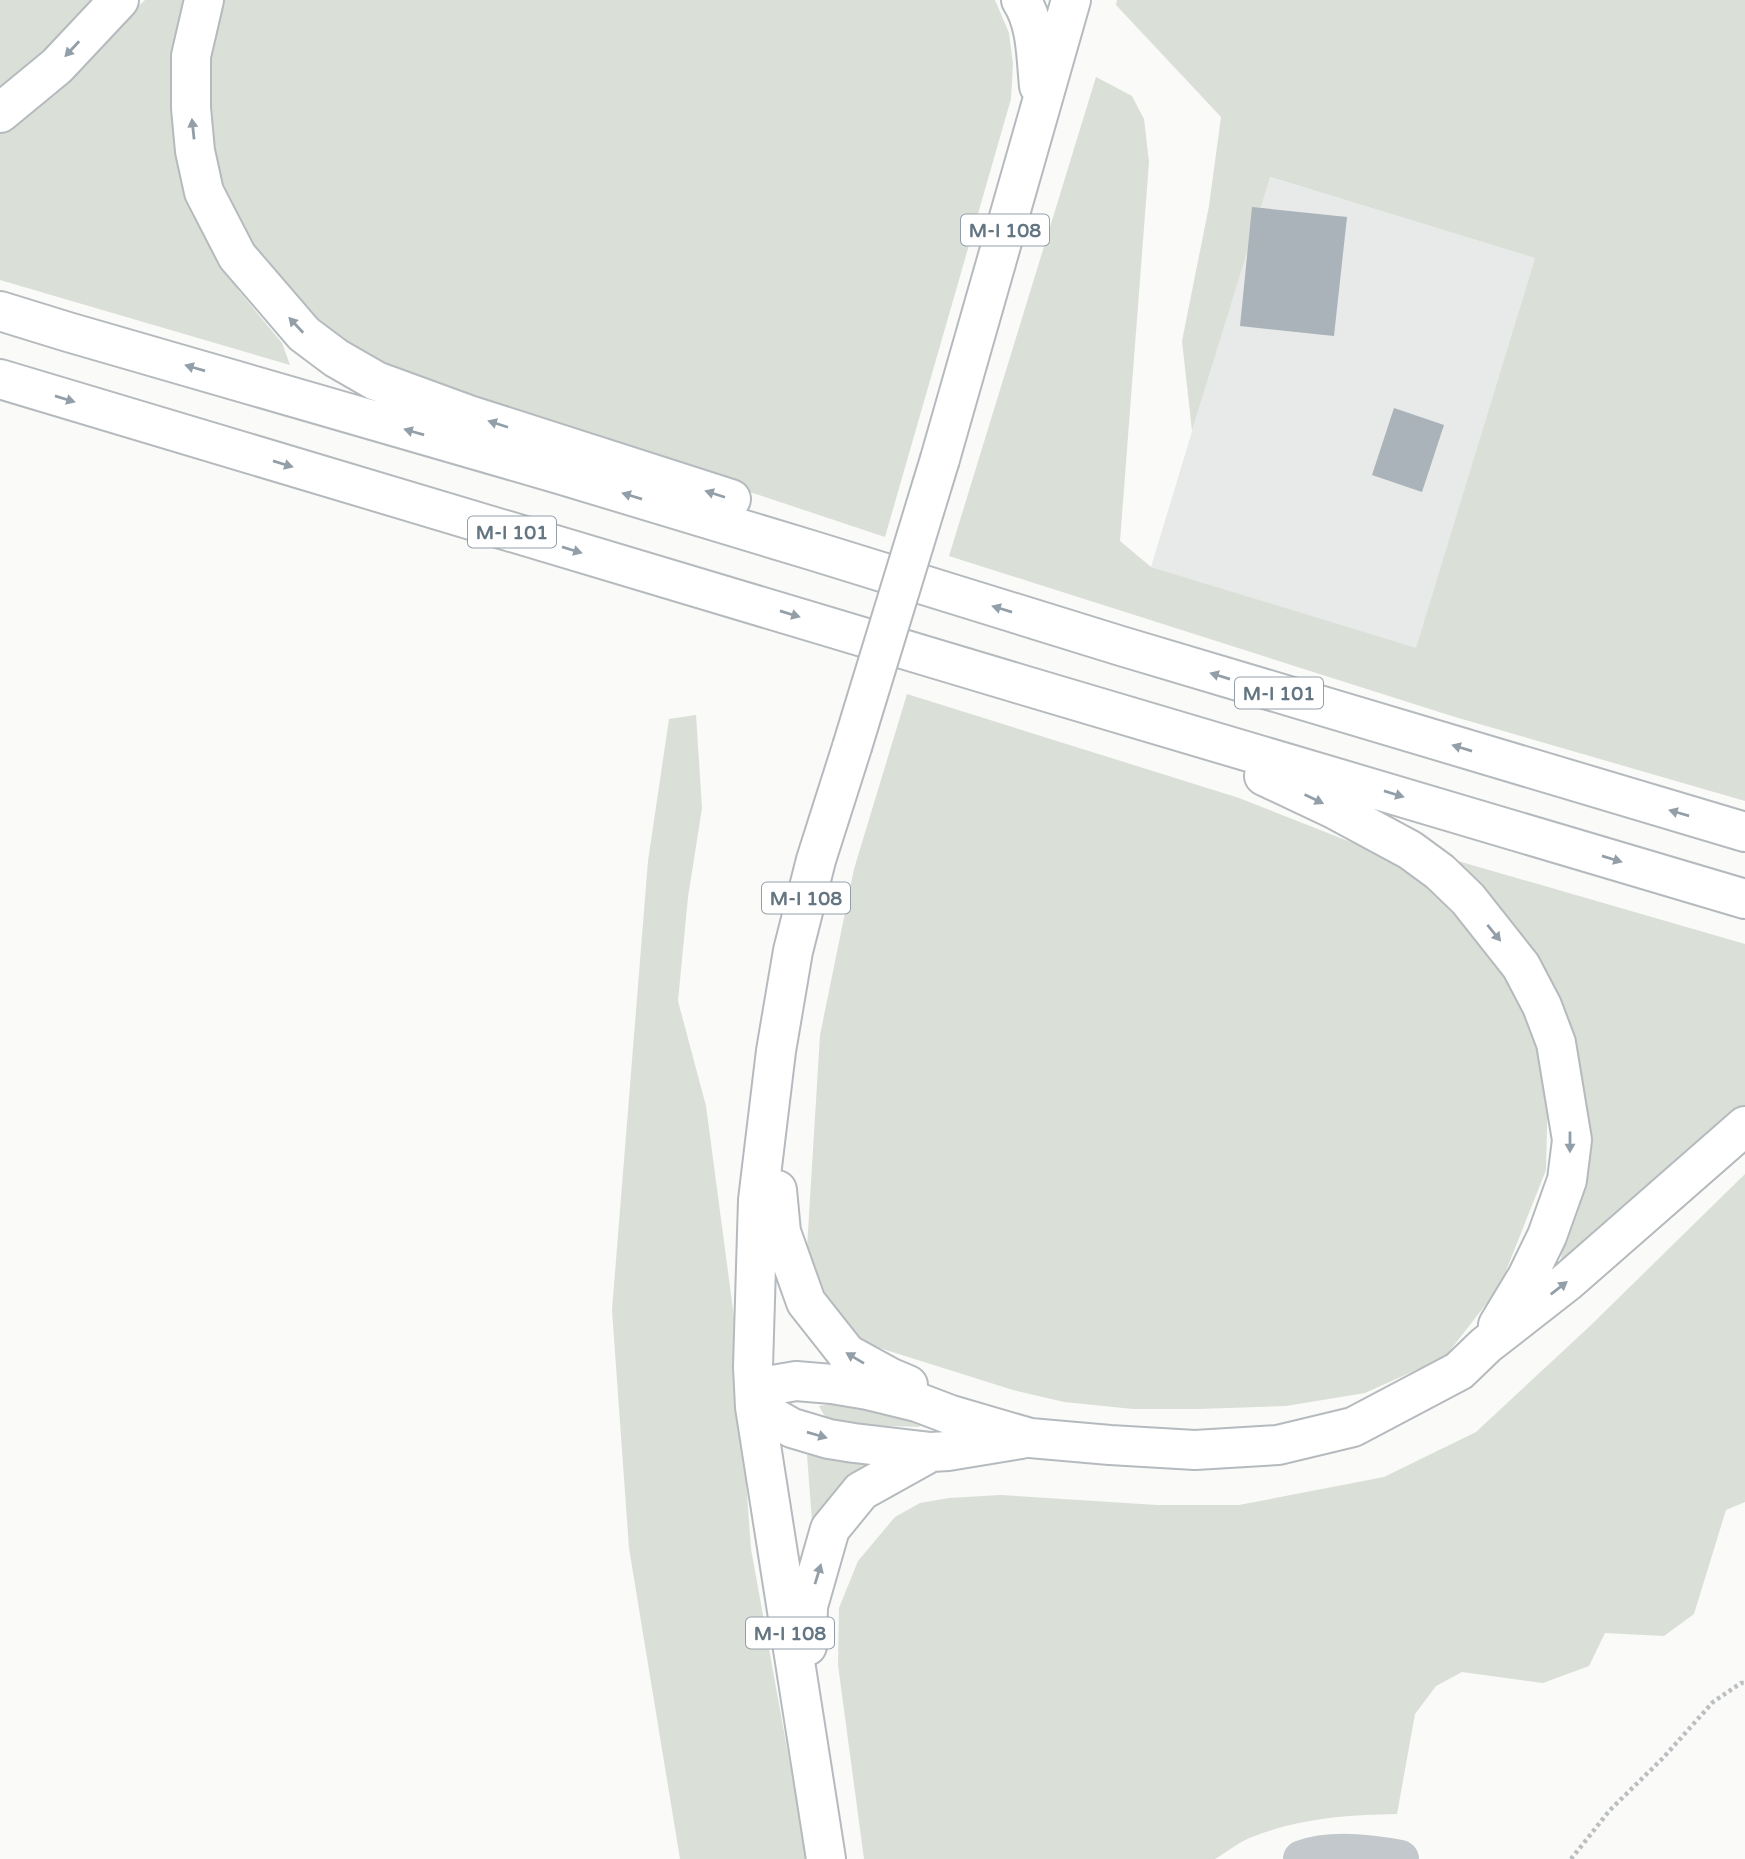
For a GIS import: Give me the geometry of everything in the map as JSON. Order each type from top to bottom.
[{"type":"main road","points":[[0,113],[57,66],[119,0]]},
{"type":"main road","points":[[204,0],[191,56],[191,108],[195,151],[204,192],[237,256],[304,334],[336,358],[376,381],[469,415],[771,513],[814,551]]},
{"type":"main road","points":[[1021,0],[1028,10],[1035,38],[1041,107]]},
{"type":"main road","name":"M-I 108","points":[[826,1859],[755,1397],[753,1367],[758,1200],[776,1051],[793,951],[816,860],[940,459],[1071,0]]},
{"type":"main road","name":"M-I 101","points":[[0,311],[814,551],[1121,646],[1745,832]]},
{"type":"main road","name":"M-I 101","points":[[0,379],[1745,899]]},
{"type":"main road","points":[[1023,685],[1092,716],[1221,759],[1284,785],[1410,850],[1440,872],[1468,900],[1521,966],[1542,1006],[1556,1043],[1572,1140],[1567,1180],[1547,1236],[1527,1277],[1486,1345]]},
{"type":"main road","points":[[769,1107],[781,1232],[806,1302],[847,1354],[909,1385],[976,1405],[1016,1434]]},
{"type":"main road","points":[[1016,1434],[986,1446],[932,1452],[854,1443],[792,1428],[755,1397],[796,1381],[832,1384],[917,1402],[1016,1434],[1110,1445],[1195,1450],[1278,1445],[1353,1427],[1459,1371],[1486,1345],[1568,1282],[1745,1125]]},
{"type":"main road","points":[[815,1788],[806,1667],[808,1606],[830,1530],[861,1491],[932,1452]]},
{"type":"street","points":[[1301,1859],[1335,1853],[1370,1854],[1400,1859]]},
{"type":"path","points":[[1571,1859],[1611,1810],[1663,1758],[1713,1702],[1745,1683]]},
{"type":"shaded area","points":[[0,0],[106,0],[0,94]]},
{"type":"shaded area","points":[[145,0],[193,0],[207,237],[239,291],[282,343],[290,365],[0,280],[0,130],[47,95]]},
{"type":"shaded area","points":[[224,0],[995,0],[1009,33],[1013,64],[1011,99],[885,537],[498,408],[384,367],[316,327],[279,289],[244,233],[216,168],[207,77]]},
{"type":"shaded area","points":[[1117,0],[1745,0],[1745,801],[1455,717],[949,556],[1096,77],[1132,96],[1144,119],[1149,162],[1120,541],[1151,567],[1416,648],[1535,258],[1270,177],[1192,431],[1182,341],[1209,206],[1221,117],[1116,5]]},
{"type":"shaded area","points":[[1269,177],[1535,258],[1416,649],[1151,567]]},
{"type":"shaded area","points":[[907,694],[1239,798],[1394,859],[1463,914],[1522,1005],[1548,1086],[1546,1170],[1500,1286],[1445,1357],[1365,1393],[1286,1406],[1133,1409],[1064,1402],[1013,1390],[867,1344],[844,1326],[826,1301],[807,1248],[820,1035],[854,869]]},
{"type":"shaded area","points":[[696,715],[702,808],[688,897],[678,1001],[706,1106],[734,1317],[751,1549],[807,1859],[680,1859],[629,1548],[612,1310],[648,861],[669,719]]},
{"type":"shaded area","points":[[1451,859],[1745,944],[1745,1106],[1556,1279],[1585,1133]]},
{"type":"shaded area","points":[[1745,1174],[1745,1502],[1726,1510],[1694,1614],[1664,1636],[1605,1633],[1589,1666],[1543,1683],[1462,1672],[1436,1686],[1415,1714],[1397,1814],[1342,1817],[1288,1826],[1247,1839],[1215,1859],[864,1859],[838,1665],[839,1608],[858,1561],[895,1517],[920,1503],[949,1498],[1001,1495],[1157,1505],[1239,1505],[1384,1477],[1476,1432],[1590,1326]]},
{"type":"shaded area","points":[[843,1402],[863,1403],[925,1424],[918,1427],[842,1422],[825,1416],[819,1406]]},
{"type":"shaded area","points":[[807,1455],[880,1457],[813,1534]]},
{"type":"building","points":[[1252,207],[1347,217],[1334,336],[1240,326]]},
{"type":"building","points":[[1394,408],[1444,425],[1422,492],[1372,475]]}]
